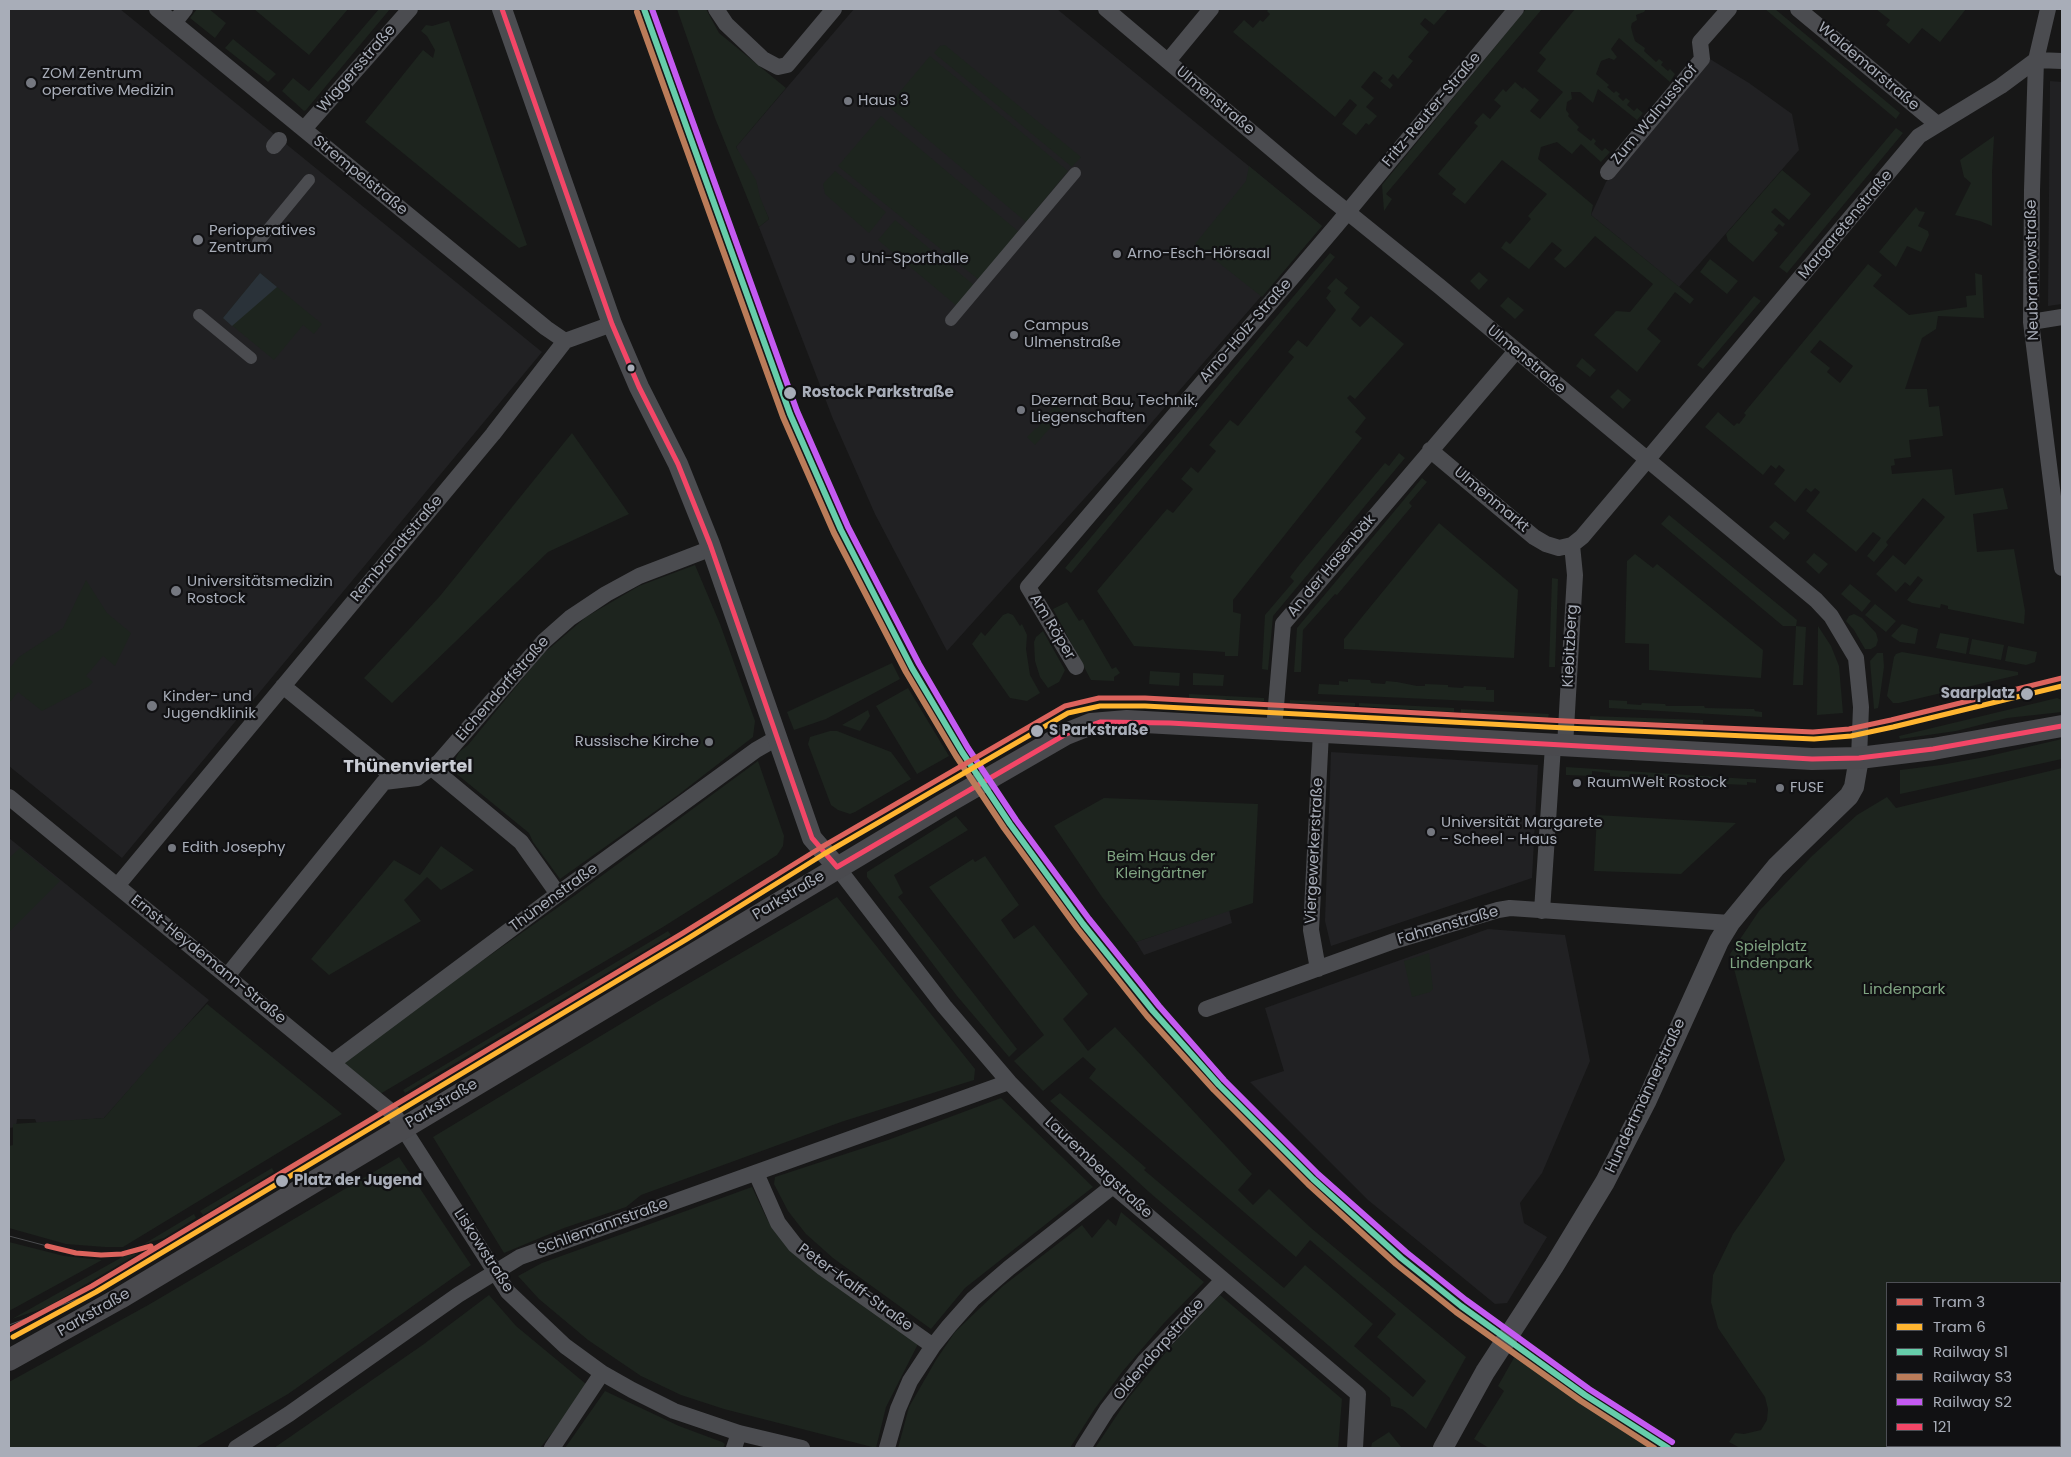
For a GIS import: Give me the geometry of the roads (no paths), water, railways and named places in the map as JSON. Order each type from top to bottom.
[{"type":"main road","name":"Parkstraße","points":[[9,1360],[103,1308],[837,867],[1066,734],[1090,724],[1127,721],[1805,759],[1859,758]]},
{"type":"main road","points":[[1859,758],[1982,742],[2062,726]]},
{"type":"street","name":"Strempelstraße","points":[[157,9],[537,321],[565,341]]},
{"type":"street","points":[[174,23],[185,9]]},
{"type":"street","name":"Wiggersstraße","points":[[304,129],[410,9]]},
{"type":"street","points":[[502,9],[612,324],[639,387],[678,464],[712,548],[812,838],[837,867]]},
{"type":"street","points":[[716,9],[726,24],[757,53],[778,67],[788,65],[834,9]]},
{"type":"street","name":"Ulmenstraße","points":[[1106,9],[1816,600],[1831,616],[1856,658],[1861,707],[1859,758]]},
{"type":"street","points":[[1168,61],[1211,9]]},
{"type":"street","name":"Fritz-Reuter-Straße","points":[[1348,212],[1516,9]]},
{"type":"street","name":"Zum Walnusshof","points":[[1608,172],[1702,59],[1700,42],[1729,9]]},
{"type":"street","name":"Waldemarstraße","points":[[1798,9],[1937,124]]},
{"type":"street","points":[[2048,9],[2036,60],[2062,61]]},
{"type":"street","name":"Margaretenstraße","points":[[1647,461],[1920,136],[2001,86],[2036,60]]},
{"type":"street","name":"Neubramowstraße","points":[[2036,60],[2032,190],[2031,322],[2062,568]]},
{"type":"street","points":[[951,320],[1075,172]]},
{"type":"street","points":[[258,242],[309,180]]},
{"type":"street","name":"Arno-Holz-Straße","points":[[1028,587],[1348,212]]},
{"type":"street","points":[[199,315],[251,358]]},
{"type":"street","points":[[2031,322],[2062,317]]},
{"type":"street","points":[[565,341],[612,324]]},
{"type":"street","name":"Rembrandtstraße","points":[[117,886],[494,434],[565,341]]},
{"type":"street","points":[[1430,450],[1516,351]]},
{"type":"street","name":"Ulmenmarkt","points":[[1430,450],[1534,536],[1546,544],[1559,548],[1572,546]]},
{"type":"street","name":"An der Hasenbäk","points":[[1274,729],[1283,624],[1430,450]]},
{"type":"street","points":[[1572,546],[1582,537],[1647,461]]},
{"type":"street","name":"Kiebitzberg","points":[[1542,911],[1575,575],[1572,546]]},
{"type":"street","name":"Eichendorffstraße","points":[[393,780],[418,778],[432,768],[544,641],[570,618],[606,594],[639,576],[712,548]]},
{"type":"street","name":"Am Röper","points":[[1028,587],[1076,667]]},
{"type":"street","points":[[232,970],[384,782],[393,780],[383,768],[283,686]]},
{"type":"street","name":"Viergewerkerstraße","points":[[1318,969],[1311,930],[1321,732]]},
{"type":"street","name":"Thünenstraße","points":[[333,1062],[558,894],[756,750],[777,738]]},
{"type":"street","name":"Hundertmännerstraße","points":[[1443,1448],[1485,1372],[1605,1182],[1646,1102],[1702,977],[1730,923],[1776,867],[1849,796],[1854,787],[1859,758]]},
{"type":"street","points":[[432,768],[521,842],[558,894]]},
{"type":"street","name":"Ernst-Heydemann-Straße","points":[[9,798],[117,886],[232,970],[333,1062],[394,1114],[403,1128]]},
{"type":"street","name":"Laurembergstraße","points":[[837,867],[944,1006],[1009,1082],[1113,1186],[1358,1394],[1355,1448]]},
{"type":"street","name":"Fahnenstraße","points":[[1206,1010],[1394,941],[1510,908],[1730,923]]},
{"type":"street","name":"Schliemannstraße","points":[[245,1446],[458,1295],[495,1271],[520,1258],[1009,1082]]},
{"type":"street","name":"Liskowstraße","points":[[403,1128],[508,1292],[533,1318],[565,1346],[602,1373],[674,1410],[739,1432],[802,1448]]},
{"type":"street","name":"Peter-Kalff-Straße","points":[[756,1173],[778,1223],[795,1245],[823,1268],[933,1346]]},
{"type":"street","points":[[887,1448],[901,1402],[910,1381],[933,1346],[973,1299],[1009,1268],[1113,1186]]},
{"type":"street","name":"Oldendorpstraße","points":[[1083,1448],[1107,1410],[1145,1362],[1223,1280]]},
{"type":"street","points":[[552,1448],[602,1373]]},
{"type":"street","points":[[734,1448],[739,1432]]},
{"type":"tram line","name":"3","points":[[9,1330],[92,1286],[683,933],[820,848],[1065,706],[1099,698],[1145,698],[1566,721],[1813,732],[1849,729],[1891,720],[2062,678]]},
{"type":"tram line","name":"6","points":[[13,1337],[96,1292],[687,939],[824,854],[1068,713],[1100,706],[1145,706],[1814,739],[1851,736],[2062,686]]},
{"type":"tram line","points":[[9,1236],[47,1246]]},
{"type":"tram line","name":"3","points":[[47,1246],[76,1253],[101,1255],[122,1254],[151,1246]]},
{"type":"tram line","points":[[9,1325],[91,1294]]},
{"type":"rail line","name":"S1","points":[[644,9],[790,414],[841,530],[912,668],[962,752],[1010,824],[1083,924],[1153,1011],[1219,1085],[1313,1179],[1401,1258],[1461,1306],[1585,1395],[1668,1448]]},
{"type":"rail line","name":"S2","points":[[652,9],[797,411],[848,527],[919,664],[968,748],[1016,820],[1089,919],[1159,1006],[1224,1080],[1318,1174],[1406,1252],[1466,1300],[1589,1389],[1672,1442]]},
{"type":"rail line","name":"S3","points":[[637,12],[783,417],[834,533],[906,672],[956,756],[1004,828],[1077,928],[1147,1016],[1214,1090],[1308,1184],[1396,1264],[1456,1312],[1581,1401],[1654,1448]]},
{"type":"place","name":"ZOM Zentrum operative Medizin","points":[[31,83]]},
{"type":"place","name":"Haus 3","points":[[848,101]]},
{"type":"place","name":"Perioperatives Zentrum","points":[[198,240]]},
{"type":"place","name":"Arno-Esch-Hörsaal","points":[[1117,254]]},
{"type":"place","name":"Uni-Sporthalle","points":[[851,259]]},
{"type":"place","name":"Campus Ulmenstraße","points":[[1014,335]]},
{"type":"place","name":"Rostock Parkstraße","points":[[790,393]]},
{"type":"place","name":"Dezernat Bau, Technik, Liegenschaften","points":[[1021,410]]},
{"type":"place","name":"Universitätsmedizin Rostock","points":[[176,591]]},
{"type":"place","name":"Saarplatz","points":[[2027,694]]},
{"type":"place","name":"Kinder- und Jugendklinik","points":[[152,706]]},
{"type":"place","name":"S Parkstraße","points":[[1037,731]]},
{"type":"place","name":"Russische Kirche","points":[[709,742]]},
{"type":"place","name":"RaumWelt Rostock","points":[[1577,783]]},
{"type":"place","name":"FUSE","points":[[1780,788]]},
{"type":"place","name":"Universität Margarete - Scheel - Haus","points":[[1431,832]]},
{"type":"place","name":"Edith Josephy","points":[[172,848]]},
{"type":"place","name":"Platz der Jugend","points":[[282,1181]]},
{"type":"district","name":"Thünenviertel","points":[[408,767]]},
{"type":"park label","name":"Beim Haus der Kleingärtner","points":[[1161,866]]},
{"type":"park label","name":"Spielplatz Lindenpark","points":[[1771,956]]},
{"type":"park label","name":"Lindenpark","points":[[1904,990]]}]
